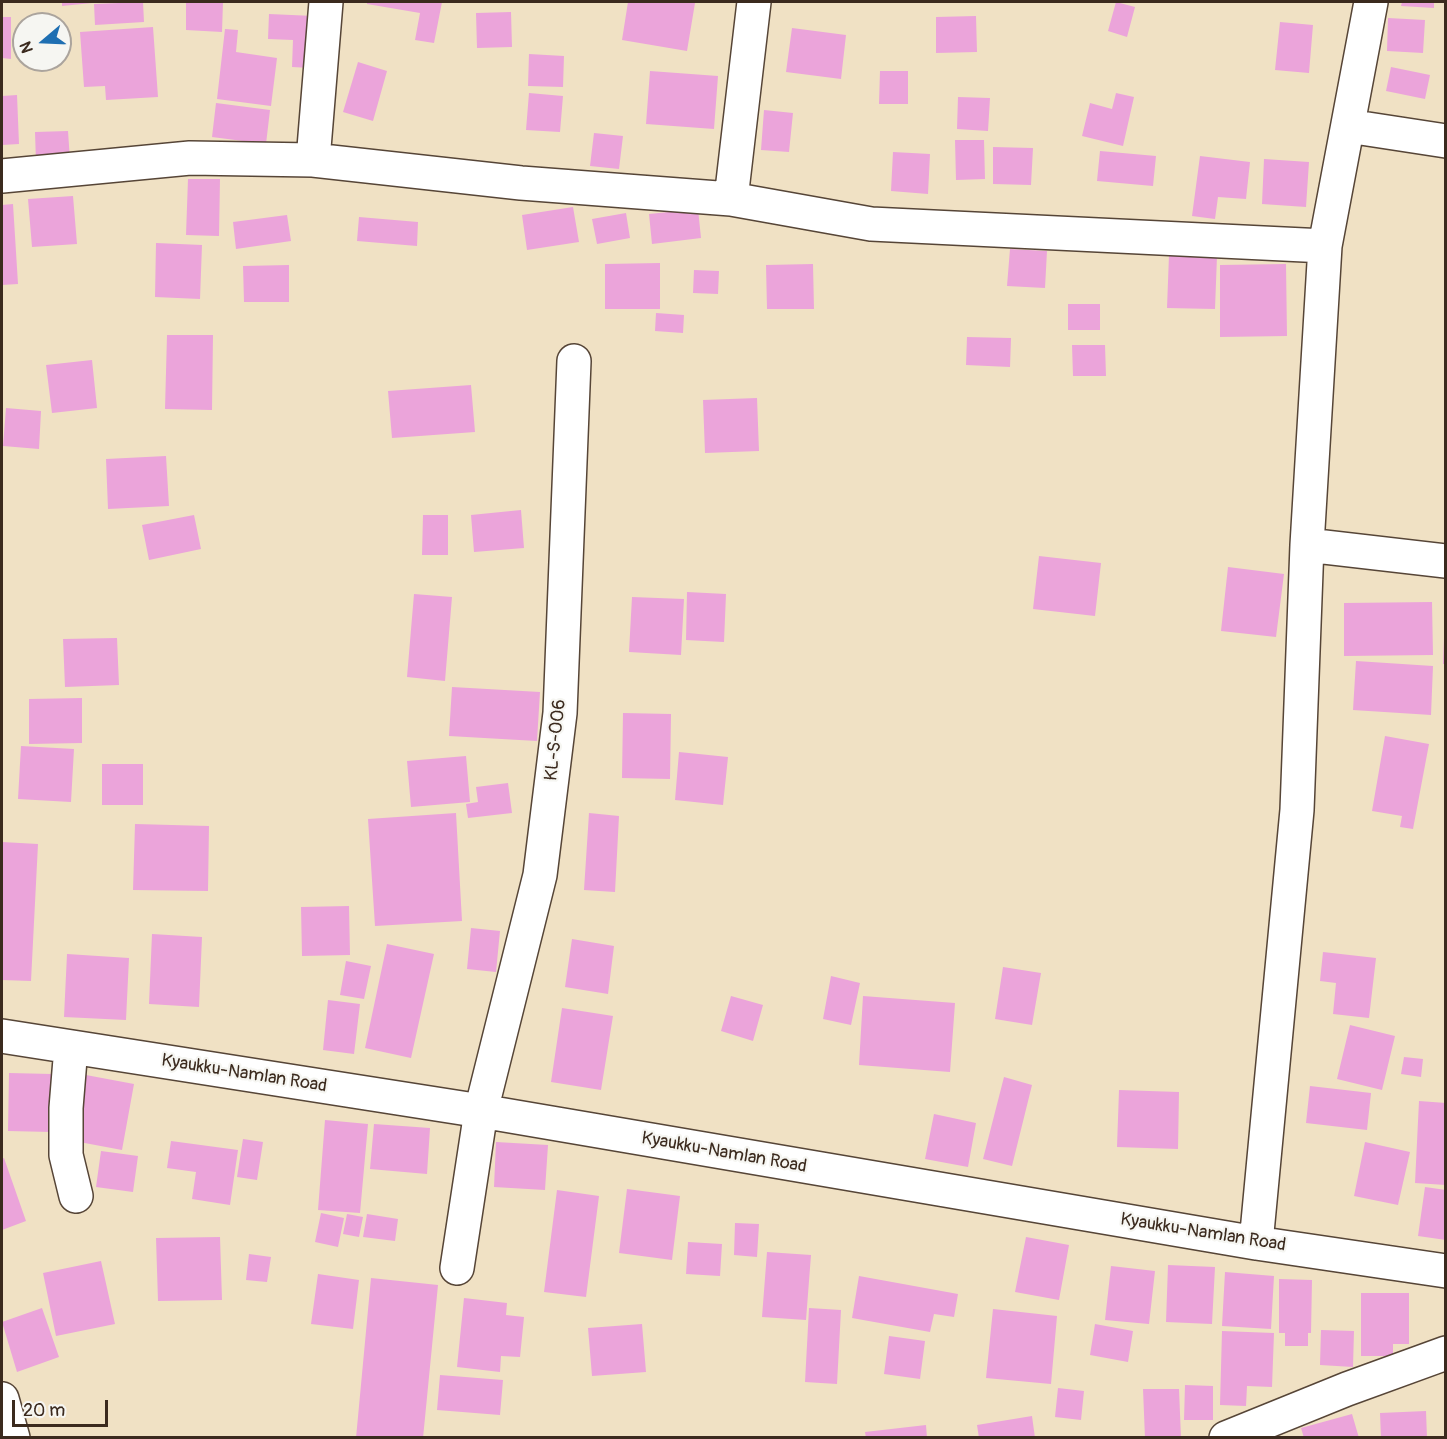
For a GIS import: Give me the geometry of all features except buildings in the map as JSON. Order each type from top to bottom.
[{"type":"street","points":[[313,160],[326,2]]},
{"type":"street","points":[[731,199],[754,2]]},
{"type":"street","points":[[1257,1243],[1297,810],[1307,545],[1325,246],[1371,2]]},
{"type":"street","points":[[1348,126],[1446,141]]},
{"type":"street","points":[[2,176],[190,158],[313,160],[522,183],[731,199],[871,224],[1325,246]]},
{"type":"street","name":"KL-S-006","points":[[457,1268],[481,1112],[540,875],[559,724],[574,361]]},
{"type":"street","points":[[1307,545],[1446,561]]},
{"type":"street","name":"Kyaukku-Namlan Road","points":[[2,1036],[481,1112],[1257,1243],[1446,1271]]},
{"type":"street","points":[[71,1047],[66,1108],[66,1155],[76,1196]]},
{"type":"street","points":[[1226,1437],[1446,1353]]},
{"type":"street","points":[[2,1399],[13,1437]]}]
